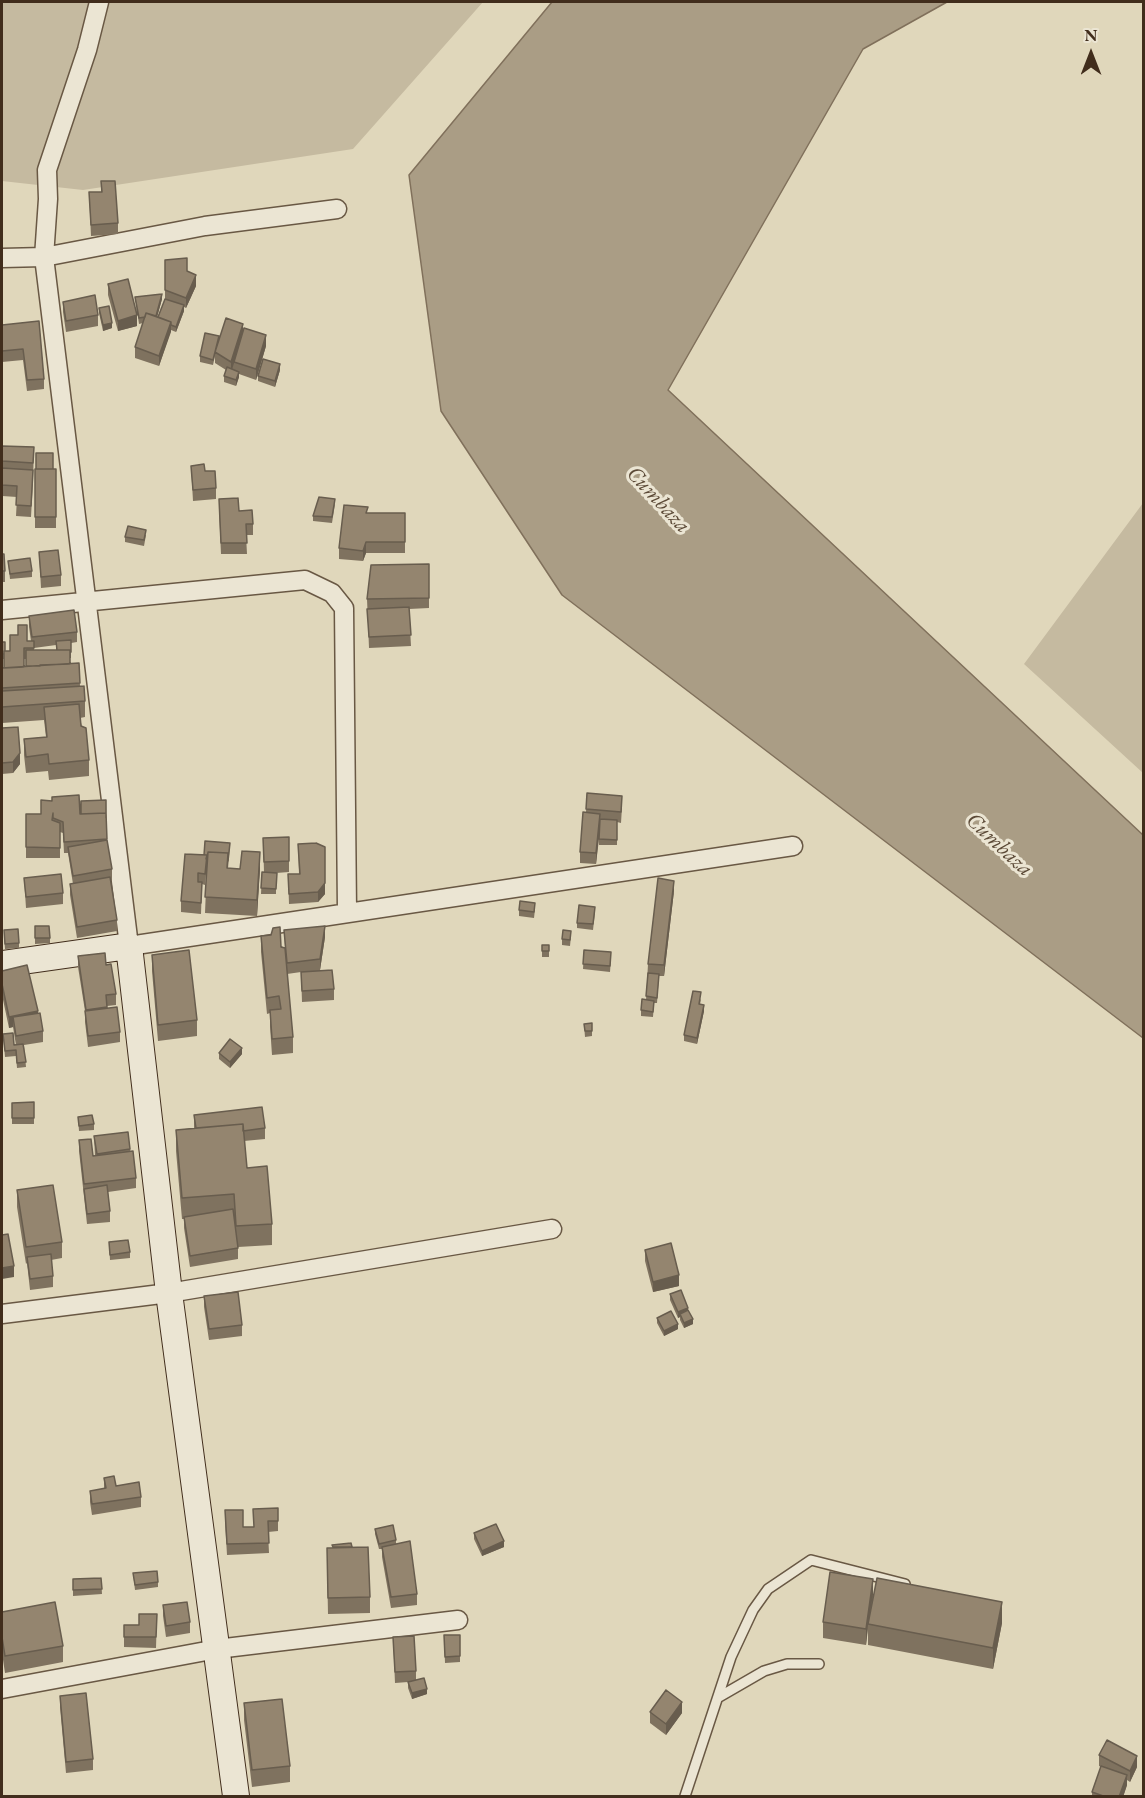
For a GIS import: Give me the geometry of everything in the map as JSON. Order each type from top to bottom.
[{"type":"street","points":[[99,2],[87,50],[47,170],[48,199],[44,257],[129,946],[169,1293],[236,1797]]},
{"type":"street","points":[[2,258],[44,257],[205,226],[337,210]]},
{"type":"street","points":[[2,610],[305,580],[332,593],[344,608],[347,911]]},
{"type":"street","points":[[2,964],[347,911],[554,884],[793,846]]},
{"type":"street","points":[[2,1314],[169,1293],[552,1229]]},
{"type":"street","points":[[2,1689],[217,1649],[458,1620]]},
{"type":"lane","points":[[685,1797],[731,1657],[753,1610],[768,1589],[811,1560],[913,1586]]},
{"type":"lane","points":[[719,1696],[764,1671],[787,1664],[819,1664]]},
{"type":"shaded area","points":[[2,2],[483,2],[353,149],[83,190],[2,181]]},
{"type":"shaded area","points":[[1143,503],[1143,773],[1024,664]]},
{"type":"water","name":"Cumbaza","points":[[552,2],[947,2],[863,49],[668,390],[1143,835],[1143,1038],[562,595],[441,411],[409,175]]},
{"type":"building","points":[[101,181],[115,181],[118,223],[91,225],[89,192],[102,192]]},
{"type":"building","points":[[187,258],[187,271],[196,275],[186,298],[165,290],[165,260]]},
{"type":"building","points":[[128,279],[137,315],[118,321],[108,284]]},
{"type":"building","points":[[162,294],[156,316],[146,313],[145,317],[139,318],[135,297]]},
{"type":"building","points":[[95,295],[98,315],[66,321],[63,302]]},
{"type":"building","points":[[165,299],[184,305],[176,327],[171,325],[171,322],[158,317]]},
{"type":"building","points":[[109,306],[112,323],[103,325],[99,308]]},
{"type":"building","points":[[146,313],[171,322],[159,356],[135,347]]},
{"type":"building","points":[[226,318],[243,324],[231,362],[215,352]]},
{"type":"building","points":[[39,321],[44,379],[27,380],[23,349],[2,351],[2,325]]},
{"type":"building","points":[[244,328],[266,335],[256,369],[234,362]]},
{"type":"building","points":[[205,333],[219,336],[213,360],[200,356]]},
{"type":"building","points":[[263,359],[280,364],[275,381],[258,376]]},
{"type":"building","points":[[227,367],[239,372],[236,380],[224,376]]},
{"type":"building","points":[[2,446],[34,447],[33,463],[2,461]]},
{"type":"building","points":[[36,453],[53,453],[53,469],[36,469]]},
{"type":"building","points":[[204,464],[205,471],[215,471],[216,488],[193,490],[191,466]]},
{"type":"building","points":[[2,468],[33,470],[31,506],[16,505],[17,486],[2,485]]},
{"type":"building","points":[[35,469],[56,469],[56,517],[35,517]]},
{"type":"building","points":[[319,497],[335,499],[332,517],[313,516]]},
{"type":"building","points":[[238,498],[239,511],[252,510],[253,524],[246,524],[247,543],[221,543],[219,499]]},
{"type":"building","points":[[344,505],[368,507],[366,513],[405,513],[405,542],[366,542],[363,551],[339,548]]},
{"type":"building","points":[[128,526],[146,530],[144,540],[125,537]]},
{"type":"building","points":[[58,550],[61,575],[41,577],[39,552]]},
{"type":"building","points":[[2,554],[4,554],[5,571],[2,571]]},
{"type":"building","points":[[30,558],[32,571],[10,574],[8,561]]},
{"type":"building","points":[[429,564],[429,598],[367,599],[371,565]]},
{"type":"building","points":[[409,607],[411,635],[369,637],[367,609]]},
{"type":"building","points":[[74,610],[77,632],[32,637],[29,616]]},
{"type":"building","points":[[18,625],[27,625],[27,641],[34,641],[34,648],[24,648],[24,667],[4,668],[4,651],[10,651],[10,635],[18,635]]},
{"type":"building","points":[[71,640],[70,653],[70,650],[57,650],[56,641]]},
{"type":"building","points":[[2,642],[5,642],[4,654],[2,654]]},
{"type":"building","points":[[26,650],[70,650],[70,664],[26,666]]},
{"type":"building","points":[[79,663],[80,683],[2,688],[2,668]]},
{"type":"building","points":[[84,686],[85,701],[2,707],[2,691]]},
{"type":"building","points":[[79,704],[81,726],[86,728],[89,760],[49,764],[48,754],[26,757],[24,739],[47,737],[44,707]]},
{"type":"building","points":[[18,727],[20,753],[13,762],[2,763],[2,728]]},
{"type":"building","points":[[587,793],[622,796],[621,812],[586,809]]},
{"type":"building","points":[[79,795],[80,814],[106,813],[107,839],[64,842],[63,822],[53,818],[53,813],[52,820],[60,823],[60,848],[26,847],[26,814],[41,814],[41,800],[52,801],[52,797]]},
{"type":"building","points":[[106,800],[106,813],[81,814],[81,801]]},
{"type":"building","points":[[583,812],[600,814],[596,853],[580,852]]},
{"type":"building","points":[[600,819],[617,820],[617,840],[599,839]]},
{"type":"building","points":[[289,837],[289,861],[264,862],[263,838]]},
{"type":"building","points":[[107,840],[112,869],[73,876],[68,847]]},
{"type":"building","points":[[205,841],[230,843],[228,861],[228,853],[208,852],[206,859]]},
{"type":"building","points":[[316,843],[325,847],[325,883],[318,892],[289,894],[288,874],[300,874],[298,844]]},
{"type":"building","points":[[242,851],[260,852],[257,900],[205,897],[208,852],[228,853],[227,868],[240,869]]},
{"type":"building","points":[[185,854],[207,855],[205,874],[198,873],[198,882],[202,882],[201,903],[181,901]]},
{"type":"building","points":[[262,872],[277,873],[276,889],[261,888]]},
{"type":"building","points":[[61,874],[63,893],[26,897],[24,878]]},
{"type":"building","points":[[110,877],[117,920],[77,927],[70,884]]},
{"type":"building","points":[[658,878],[674,881],[664,965],[648,964]]},
{"type":"building","points":[[520,901],[535,903],[534,912],[519,910]]},
{"type":"building","points":[[579,905],[595,907],[593,924],[577,923]]},
{"type":"building","points":[[35,926],[49,926],[50,938],[35,938]]},
{"type":"building","points":[[325,926],[320,959],[287,963],[284,930]]},
{"type":"building","points":[[280,927],[281,947],[285,948],[293,1037],[272,1039],[270,1010],[281,1009],[279,996],[267,998],[261,936],[271,935],[273,928]]},
{"type":"building","points":[[18,929],[19,943],[5,944],[4,930]]},
{"type":"building","points":[[563,930],[571,931],[570,940],[562,939]]},
{"type":"building","points":[[542,945],[549,945],[549,951],[542,951]]},
{"type":"building","points":[[189,950],[197,1020],[158,1025],[152,955]]},
{"type":"building","points":[[584,950],[611,952],[610,966],[583,964]]},
{"type":"building","points":[[105,953],[106,965],[111,964],[116,994],[106,995],[107,1007],[86,1010],[78,956]]},
{"type":"building","points":[[27,965],[38,1011],[9,1017],[2,984],[2,971]]},
{"type":"building","points":[[332,970],[334,989],[302,991],[301,972]]},
{"type":"building","points":[[648,973],[659,974],[657,998],[646,996]]},
{"type":"building","points":[[693,991],[701,992],[699,1004],[704,1005],[697,1038],[684,1035]]},
{"type":"building","points":[[642,999],[654,1001],[653,1012],[641,1010]]},
{"type":"building","points":[[117,1007],[120,1032],[88,1036],[85,1011]]},
{"type":"building","points":[[40,1013],[43,1031],[16,1036],[13,1017]]},
{"type":"building","points":[[592,1023],[592,1031],[585,1031],[584,1024]]},
{"type":"building","points":[[13,1033],[14,1045],[23,1044],[26,1062],[17,1063],[16,1050],[5,1051],[3,1034]]},
{"type":"building","points":[[230,1039],[242,1048],[230,1062],[219,1053]]},
{"type":"building","points":[[34,1102],[34,1118],[12,1118],[12,1103]]},
{"type":"building","points":[[262,1107],[265,1128],[243,1131],[243,1124],[196,1128],[194,1115]]},
{"type":"building","points":[[92,1115],[94,1124],[79,1126],[78,1117]]},
{"type":"building","points":[[243,1124],[247,1168],[267,1166],[272,1224],[236,1226],[234,1194],[182,1198],[176,1130]]},
{"type":"building","points":[[128,1132],[130,1149],[97,1154],[94,1136]]},
{"type":"building","points":[[91,1139],[93,1156],[133,1151],[136,1178],[84,1184],[79,1140]]},
{"type":"building","points":[[53,1185],[62,1242],[26,1247],[17,1190]]},
{"type":"building","points":[[107,1185],[110,1211],[87,1214],[84,1189]]},
{"type":"building","points":[[233,1209],[238,1248],[190,1256],[184,1217]]},
{"type":"building","points":[[8,1234],[14,1266],[2,1268],[2,1235]]},
{"type":"building","points":[[128,1240],[130,1252],[110,1255],[109,1242]]},
{"type":"building","points":[[671,1243],[679,1275],[653,1282],[645,1250]]},
{"type":"building","points":[[51,1254],[53,1276],[30,1279],[27,1257]]},
{"type":"building","points":[[681,1290],[688,1308],[678,1312],[670,1294]]},
{"type":"building","points":[[238,1292],[242,1325],[209,1329],[204,1296]]},
{"type":"building","points":[[688,1310],[693,1319],[684,1323],[680,1314]]},
{"type":"building","points":[[671,1311],[678,1324],[664,1331],[657,1318]]},
{"type":"building","points":[[114,1476],[116,1486],[139,1482],[141,1497],[92,1504],[90,1491],[106,1488],[104,1478]]},
{"type":"building","points":[[278,1508],[278,1521],[268,1521],[269,1543],[227,1544],[225,1510],[243,1510],[243,1527],[254,1527],[253,1509]]},
{"type":"building","points":[[496,1524],[504,1541],[482,1551],[474,1533]]},
{"type":"building","points":[[393,1525],[396,1540],[379,1544],[375,1529]]},
{"type":"building","points":[[410,1541],[417,1594],[391,1597],[382,1547]]},
{"type":"building","points":[[351,1543],[352,1547],[333,1547],[332,1545]]},
{"type":"building","points":[[368,1547],[370,1597],[328,1598],[327,1548]]},
{"type":"building","points":[[157,1571],[158,1582],[135,1585],[133,1573]]},
{"type":"building","points":[[830,1572],[873,1579],[866,1629],[823,1622]]},
{"type":"building","points":[[101,1578],[102,1589],[73,1590],[73,1579]]},
{"type":"building","points":[[877,1578],[1002,1602],[993,1648],[868,1624]]},
{"type":"building","points":[[55,1602],[63,1646],[5,1656],[2,1612]]},
{"type":"building","points":[[187,1602],[190,1622],[166,1626],[163,1605]]},
{"type":"building","points":[[139,1614],[157,1614],[156,1637],[124,1637],[124,1625],[139,1625]]},
{"type":"building","points":[[444,1635],[460,1635],[460,1656],[445,1657]]},
{"type":"building","points":[[414,1636],[416,1671],[395,1672],[393,1637]]},
{"type":"building","points":[[424,1678],[427,1689],[412,1693],[408,1682]]},
{"type":"building","points":[[666,1690],[682,1702],[666,1724],[650,1712]]},
{"type":"building","points":[[86,1693],[93,1759],[66,1762],[60,1696]]},
{"type":"building","points":[[282,1699],[290,1766],[252,1770],[244,1703]]},
{"type":"building","points":[[1107,1740],[1137,1756],[1130,1771],[1099,1755]]},
{"type":"building","points":[[1101,1766],[1127,1775],[1119,1797],[1106,1797],[1092,1792]]}]
